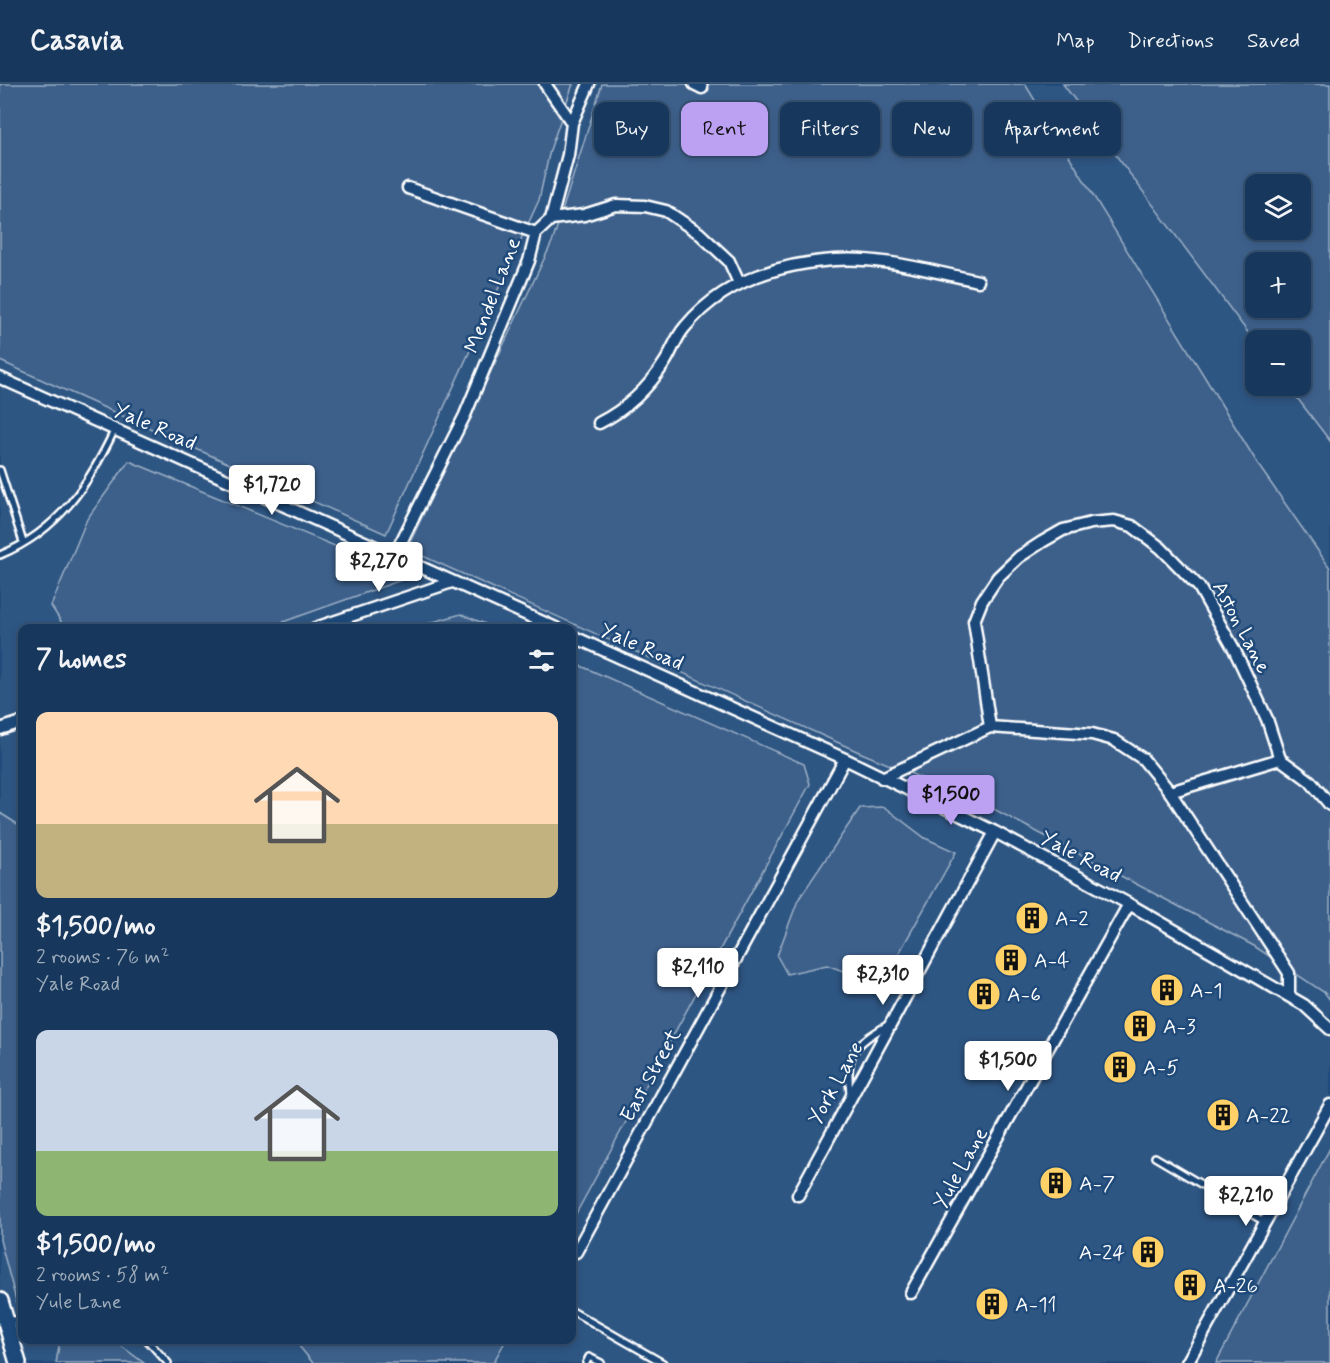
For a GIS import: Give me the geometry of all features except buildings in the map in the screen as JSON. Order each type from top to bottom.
[{"type":"street","points":[[545,84],[572,123]]},
{"type":"street","points":[[589,84],[572,123],[568,155],[550,219],[584,215],[616,205],[645,206],[666,212],[699,233],[722,254],[729,261],[739,283]]},
{"type":"street","points":[[408,188],[536,233]]},
{"type":"street","name":"Mendel Lane","points":[[394,556],[465,415],[529,261],[536,233],[550,219]]},
{"type":"street","points":[[599,423],[622,411],[640,394],[664,363],[684,327],[723,292],[739,283],[793,267],[836,260],[881,263],[978,281]]},
{"type":"street","name":"Yale Road","points":[[0,378],[547,624]]},
{"type":"street","name":"Aston Lane","points":[[990,727],[974,621],[981,601],[998,577],[1019,556],[1042,542],[1063,530],[1091,523],[1114,521],[1132,526],[1161,548],[1199,587],[1234,649],[1267,719],[1280,759]]},
{"type":"street","points":[[327,624],[452,582]]},
{"type":"street","name":"Yale Road","points":[[576,638],[844,759],[996,832],[1129,904],[1289,996],[1304,1005],[1330,1029]]},
{"type":"street","points":[[0,729],[18,723]]},
{"type":"street","points":[[882,778],[990,727],[1092,734],[1114,741],[1143,759],[1170,792],[1289,973],[1289,996]]},
{"type":"street","name":"East Street","points":[[576,1252],[844,759]]},
{"type":"street","points":[[1170,792],[1280,759],[1310,781],[1330,805]]},
{"type":"street","name":"York Lane","points":[[798,1195],[996,832]]},
{"type":"street","name":"Yule Lane","points":[[911,1293],[1129,904]]},
{"type":"street","points":[[1187,1363],[1330,1105]]},
{"type":"street","points":[[0,1300],[18,1363]]},
{"type":"lane","points":[[0,555],[45,527],[75,500],[93,475],[115,429]]},
{"type":"lane","points":[[0,470],[23,542]]},
{"type":"lane","points":[[850,1096],[848,1061],[852,1052],[860,1041],[890,1023]]},
{"type":"lane","points":[[1155,1157],[1265,1222]]},
{"type":"lane","points":[[576,1313],[663,1363]]},
{"type":"lane","points":[[6,1322],[18,1319]]},
{"type":"lane","points":[[151,1344],[168,1363]]},
{"type":"lane","points":[[586,1363],[589,1357],[601,1363]]},
{"type":"shaded area","points":[[0,84],[1330,84],[1330,1363],[0,1363]]},
{"type":"shaded area","points":[[0,84],[573,84],[550,150],[539,200],[386,534],[0,361]]},
{"type":"shaded area","points":[[602,84],[1025,84],[1036,102],[984,102],[984,156],[1069,156],[1261,469],[1330,568],[1330,1000],[1325,993],[1254,946],[986,805],[859,752],[407,549],[553,240],[594,109],[594,156],[669,156],[669,102],[596,102]]},
{"type":"shaded area","points":[[1063,84],[1330,84],[1330,441],[1296,396],[1311,396],[1311,330],[1246,330],[1117,156],[1121,156],[1121,102],[1076,102]]},
{"type":"shaded area","points":[[129,461],[410,577],[277,624],[62,624],[51,606],[87,519]]},
{"type":"shaded area","points":[[461,614],[485,624],[426,624]]},
{"type":"shaded area","points":[[576,664],[804,764],[810,784],[576,1214]]},
{"type":"shaded area","points":[[884,807],[925,838],[956,852],[881,985],[827,965],[787,974],[777,956],[798,900],[860,808]]},
{"type":"shaded area","points":[[0,813],[18,824],[17,1304],[0,1240]]},
{"type":"shaded area","points":[[1330,1148],[1330,1363],[1216,1363]]},
{"type":"shaded area","points":[[59,1344],[118,1344],[144,1363],[56,1363]]},
{"type":"shaded area","points":[[297,1344],[504,1344],[493,1363],[313,1363]]},
{"type":"place","name":"A-2","points":[[1032,918]]},
{"type":"place","name":"A-4","points":[[1011,960]]},
{"type":"place","name":"A-1","points":[[1167,990]]},
{"type":"place","name":"A-6","points":[[984,994]]},
{"type":"place","name":"A-3","points":[[1140,1026]]},
{"type":"place","name":"A-5","points":[[1120,1067]]},
{"type":"place","name":"A-22","points":[[1223,1115]]},
{"type":"place","name":"A-7","points":[[1056,1183]]},
{"type":"place","name":"A-24","points":[[1148,1252]]},
{"type":"place","name":"A-26","points":[[1190,1285]]},
{"type":"place","name":"A-11","points":[[992,1304]]}]
